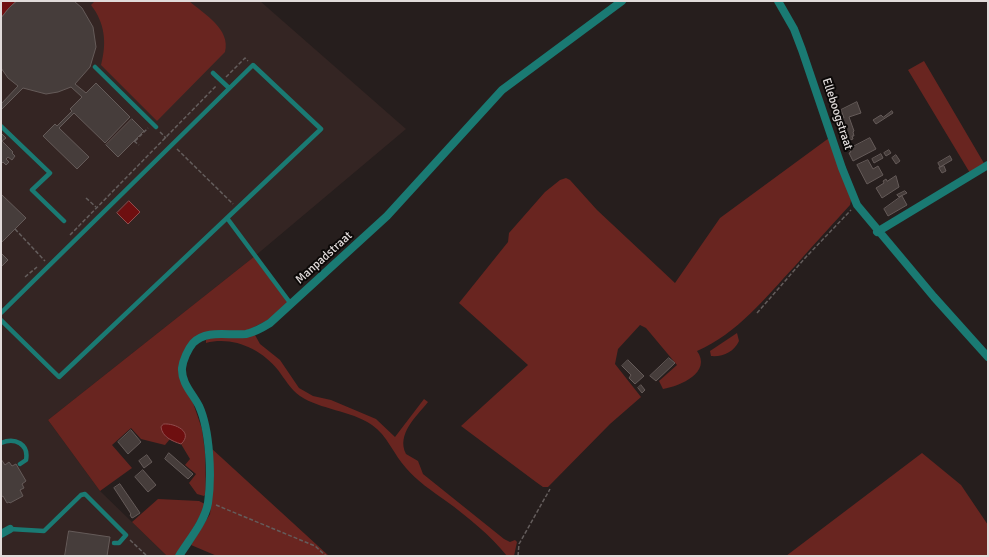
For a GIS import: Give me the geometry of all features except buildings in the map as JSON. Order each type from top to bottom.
[{"type":"street","name":"Manpadstraat","points":[[179,556],[206,512],[208,502],[209,466],[205,426],[199,406],[185,384],[182,368],[185,357],[193,343],[213,334],[245,334],[258,331],[270,323],[387,216],[502,90],[622,1]]},
{"type":"street","name":"Elleboogstraat","points":[[778,1],[794,30],[802,50],[856,205],[877,232],[988,357]]},
{"type":"street","points":[[877,232],[988,165]]},
{"type":"street","points":[[1,534],[10,529]]},
{"type":"lane","points":[[1,314],[252,66],[321,129],[59,377],[1,320]]},
{"type":"lane","points":[[94,67],[156,127]]},
{"type":"lane","points":[[213,73],[229,88]]},
{"type":"lane","points":[[1,126],[50,173],[32,190],[64,221]]},
{"type":"lane","points":[[227,218],[291,304]]},
{"type":"lane","points":[[1,443],[11,440],[18,441],[22,445],[27,456],[26,460],[20,464]]},
{"type":"lane","points":[[10,529],[44,531],[81,495],[85,494],[126,536],[119,543],[114,543]]},
{"type":"path","points":[[65,239],[245,58],[252,66]]},
{"type":"path","points":[[139,145],[135,141],[152,124]]},
{"type":"path","points":[[156,127],[237,208]]},
{"type":"path","points":[[86,198],[96,208]]},
{"type":"path","points":[[757,313],[806,257],[856,205]]},
{"type":"path","points":[[15,229],[45,261],[25,278]]},
{"type":"path","points":[[518,556],[519,544],[550,489]]},
{"type":"path","points":[[208,502],[315,546],[326,556]]},
{"type":"path","points":[[126,536],[147,556]]},
{"type":"shaded area","points":[[1,1],[260,1],[406,129],[255,256],[48,420],[100,491],[167,556],[1,556]]},
{"type":"shaded area","points":[[1,1],[17,1],[1,18]]},
{"type":"shaded area","points":[[95,1],[189,1],[209,17],[220,29],[226,44],[225,52],[157,121],[101,65],[104,49],[104,34],[96,12],[91,5]]},
{"type":"shaded area","points":[[924,61],[985,165],[970,173],[908,70]]},
{"type":"shaded area","points":[[829,138],[851,200],[850,205],[750,314],[725,335],[697,351],[701,359],[701,365],[692,377],[678,385],[663,389],[659,381],[677,365],[646,328],[640,325],[618,349],[615,364],[641,397],[610,424],[548,487],[543,487],[461,426],[528,365],[459,303],[508,242],[509,233],[545,192],[560,180],[566,178],[570,180],[597,210],[675,283],[720,218]]},
{"type":"shaded area","points":[[129,201],[140,212],[128,224],[117,213]]},
{"type":"shaded area","points":[[255,256],[289,302],[270,319],[246,331],[203,334],[180,365],[202,429],[205,452],[206,494],[204,496],[197,494],[189,483],[196,474],[185,465],[190,459],[181,444],[184,440],[165,437],[170,439],[165,445],[141,439],[131,428],[112,445],[132,468],[100,491],[48,420]]},
{"type":"shaded area","points":[[737,333],[739,341],[731,351],[720,356],[711,356],[710,351]]},
{"type":"shaded area","points":[[255,335],[260,344],[280,360],[299,388],[313,396],[331,400],[376,419],[395,437],[424,399],[428,402],[414,419],[406,432],[404,447],[406,454],[418,461],[423,474],[504,539],[510,542],[515,540],[517,542],[514,556],[507,556],[462,513],[410,473],[382,434],[372,425],[354,416],[308,401],[300,396],[290,387],[278,370],[255,350],[226,341],[206,343],[206,340],[209,338]]},
{"type":"shaded area","points":[[164,424],[173,425],[182,429],[185,436],[181,444],[165,436],[161,427]]},
{"type":"shaded area","points":[[211,448],[329,556],[217,556],[191,545],[210,514],[212,495]]},
{"type":"shaded area","points":[[922,453],[961,485],[988,525],[988,556],[786,556]]},
{"type":"shaded area","points":[[158,499],[199,501],[205,504],[204,509],[177,556],[167,556],[132,522]]}]
